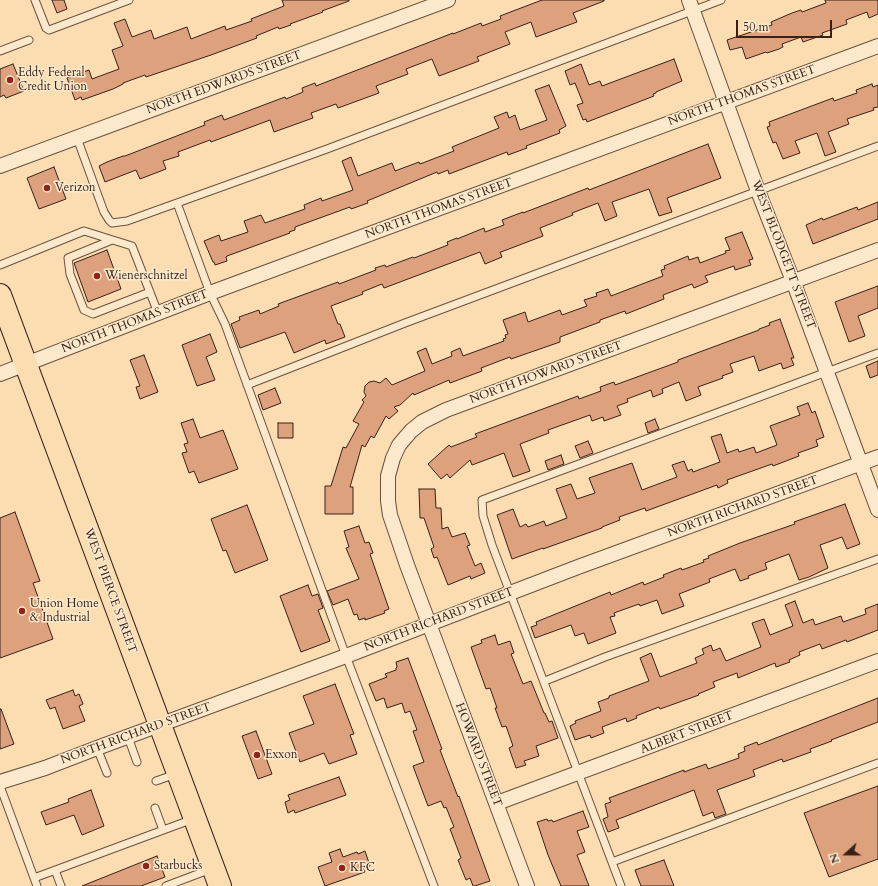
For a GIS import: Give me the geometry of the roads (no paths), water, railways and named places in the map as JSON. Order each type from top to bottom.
[{"type":"highway","name":"WEST PIERCE STREET","points":[[0,295],[217,877]]},
{"type":"street","name":"NORTH EDWARDS STREET","points":[[0,166],[448,0]]},
{"type":"street","name":"WEST BLODGETT STREET","points":[[691,5],[758,191],[794,281],[878,510]]},
{"type":"street","name":"NORTH THOMAS STREET","points":[[0,374],[210,293],[878,46]]},
{"type":"street","name":"NORTH HOWARD STREET","points":[[429,623],[390,515],[388,501],[388,476],[391,462],[399,445],[411,431],[427,419],[446,410],[878,250]]},
{"type":"street","name":"NORTH RICHARD STREET","points":[[0,782],[45,768],[346,656],[429,623],[878,457]]},
{"type":"street","name":"HOWARD STREET","points":[[429,623],[527,886]]},
{"type":"street","name":"ALBERT STREET","points":[[496,803],[878,661]]},
{"type":"lane","points":[[35,0],[46,28],[49,30],[129,0]]},
{"type":"lane","points":[[77,138],[94,181],[104,212],[112,223],[127,222],[327,149],[691,5],[721,0]]},
{"type":"lane","points":[[0,51],[29,40]]},
{"type":"lane","points":[[247,385],[397,326],[878,146]]},
{"type":"lane","points":[[177,203],[210,293],[225,324],[346,656],[434,886]]},
{"type":"lane","points":[[0,265],[84,231],[132,246],[158,313]]},
{"type":"lane","points":[[112,240],[68,258],[70,274],[84,310],[93,314],[150,292]]},
{"type":"lane","points":[[621,886],[490,538],[483,516],[482,500],[486,497],[564,470],[878,352]]},
{"type":"lane","points":[[544,681],[606,657],[878,559]]},
{"type":"lane","points":[[128,737],[137,762]]},
{"type":"lane","points":[[97,748],[107,773]]},
{"type":"lane","points":[[612,862],[878,763]]},
{"type":"lane","points":[[156,781],[178,773]]},
{"type":"lane","points":[[0,786],[37,886]]},
{"type":"lane","points":[[155,808],[163,830]]},
{"type":"lane","points":[[34,878],[195,818]]},
{"type":"lane","points":[[55,870],[61,886]]},
{"type":"lane","points":[[166,886],[217,877]]},
{"type":"place","name":"Eddy Federal Credit Union","points":[[10,80]]},
{"type":"place","name":"Verizon","points":[[47,188]]},
{"type":"place","name":"Wienerschnitzel","points":[[97,276]]},
{"type":"place","name":"Union Home & Industrial","points":[[22,611]]},
{"type":"place","name":"Exxon","points":[[257,755]]},
{"type":"place","name":"Starbucks","points":[[146,866]]},
{"type":"place","name":"KFC","points":[[342,868]]}]
